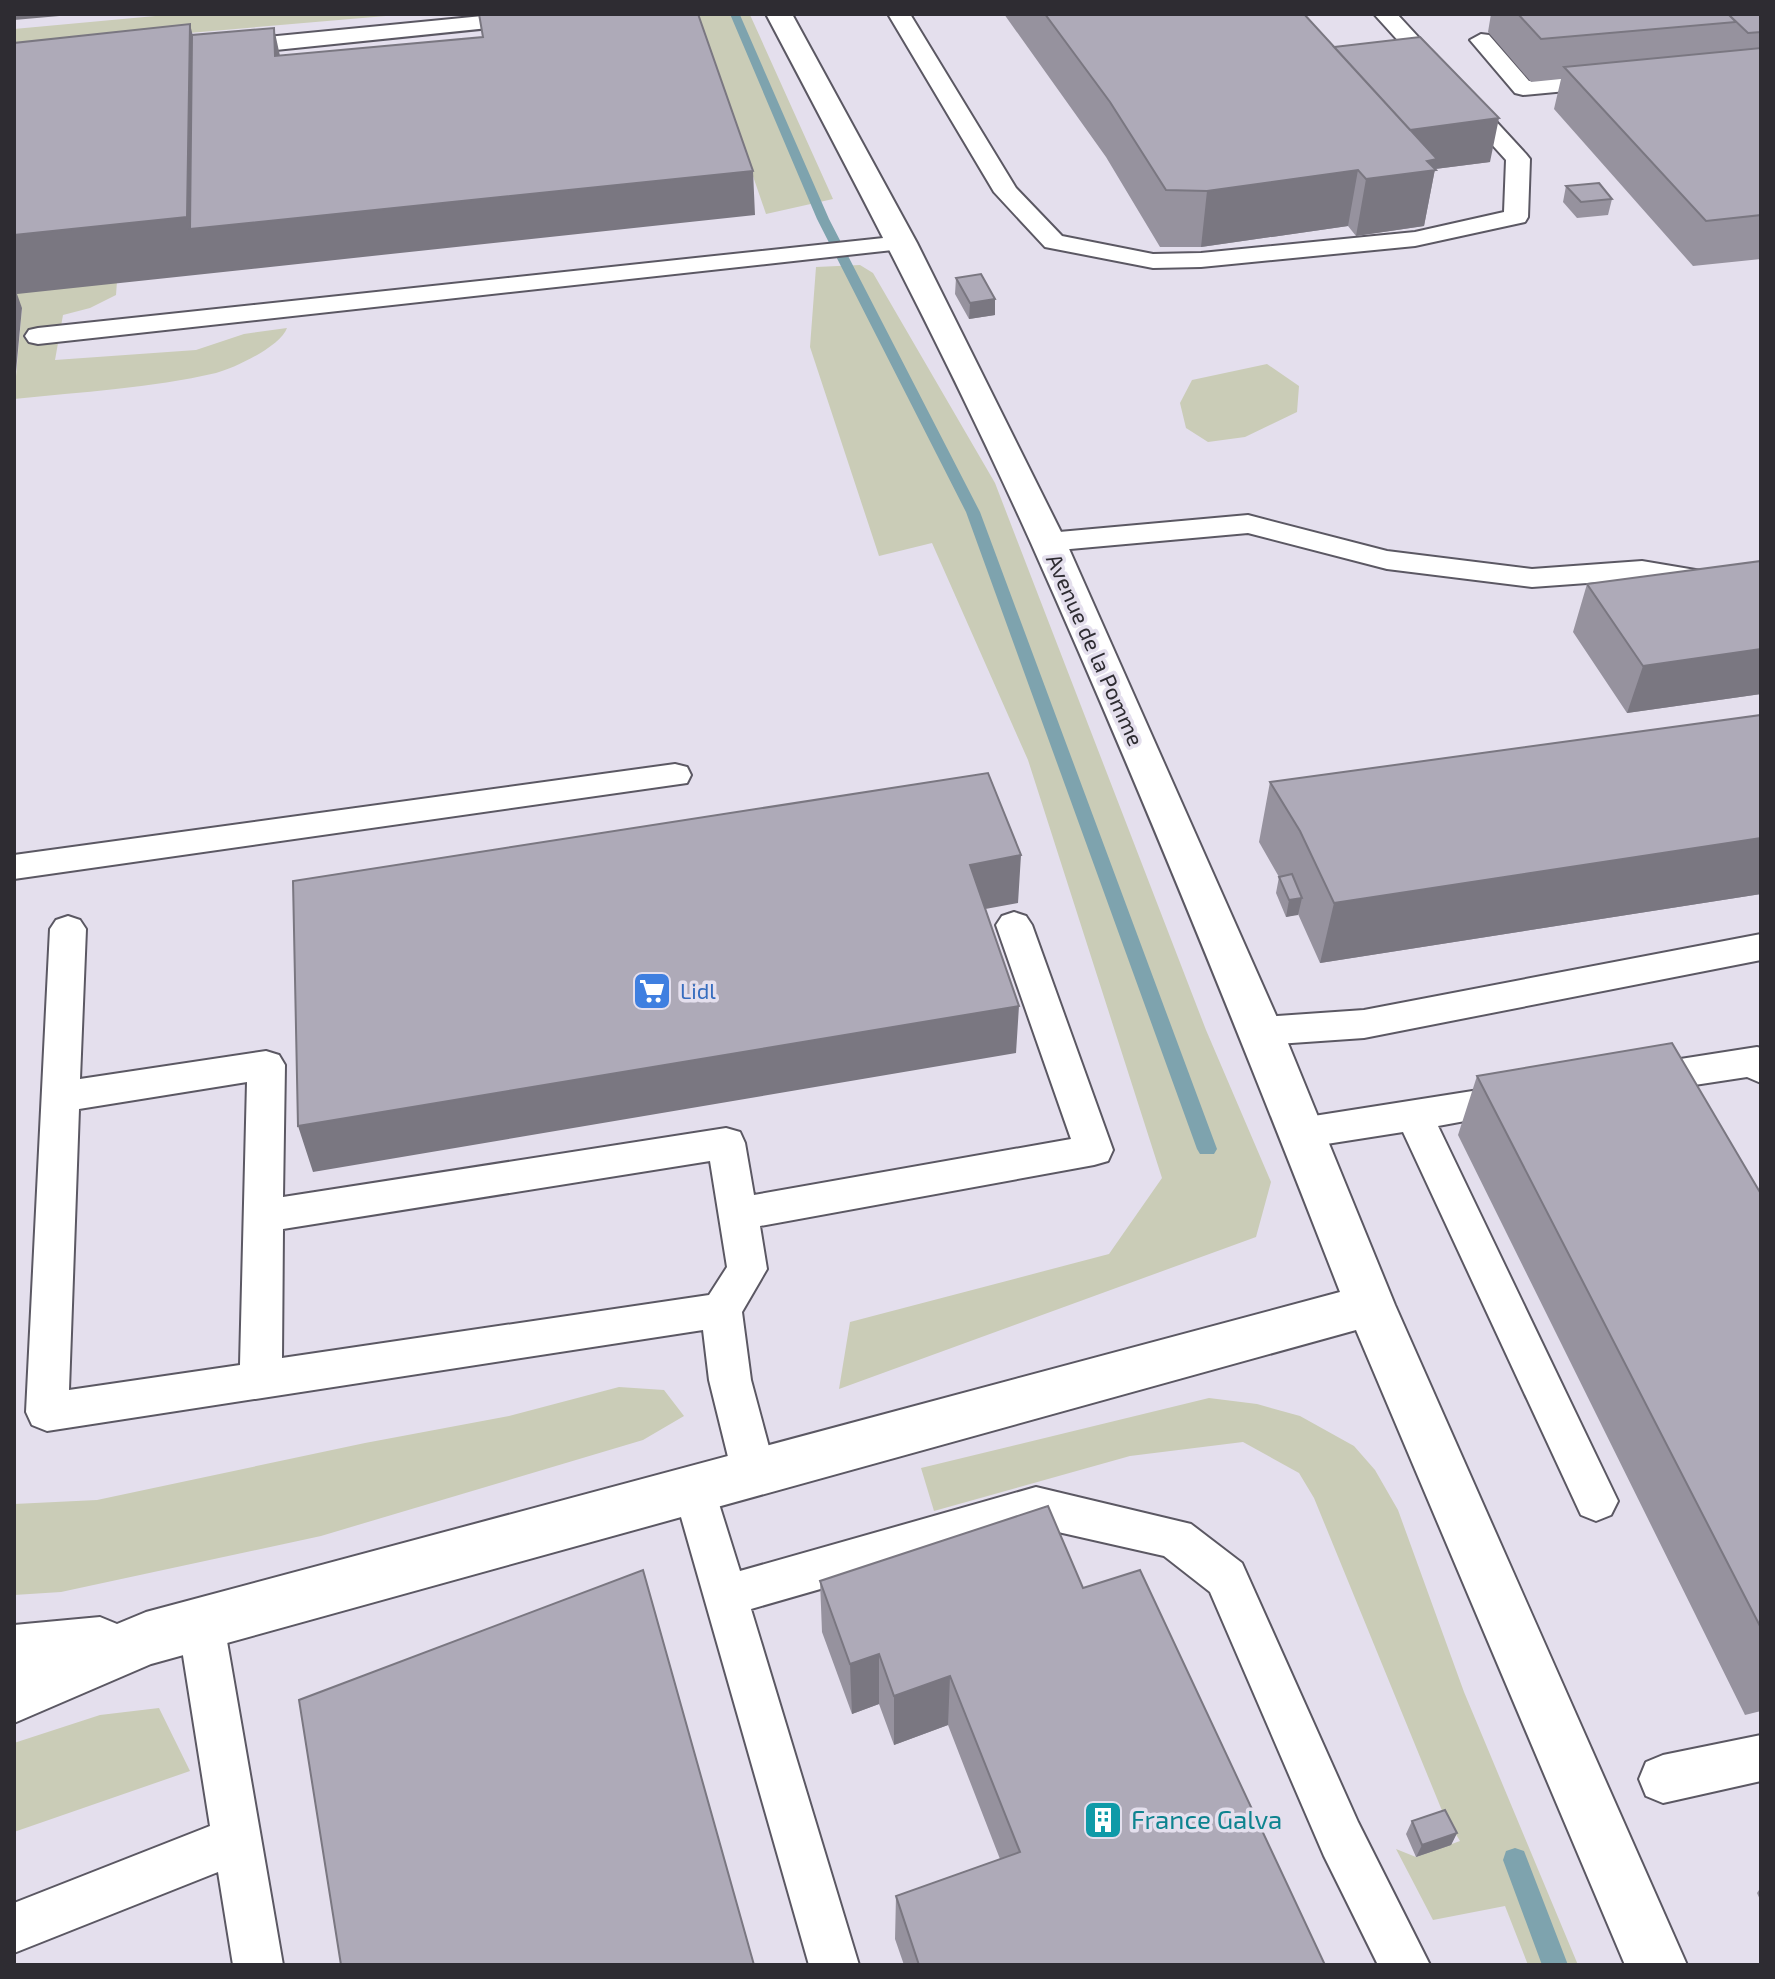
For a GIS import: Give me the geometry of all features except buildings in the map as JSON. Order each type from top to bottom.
[{"type":"street","name":"Avenue de la Pomme","points":[[779,14],[902,243],[1048,542],[1261,1031],[1370,1305],[1656,1965]]},
{"type":"street","points":[[14,1695],[146,1639],[1370,1305]]},
{"type":"street","points":[[14,1652],[146,1639]]},
{"type":"lane","points":[[204,50],[567,14]]},
{"type":"lane","points":[[899,14],[1006,192],[1054,242],[1153,261],[1201,260],[1415,239],[1516,217],[1518,159],[1385,14]]},
{"type":"lane","points":[[1481,40],[1523,88],[1629,78]]},
{"type":"lane","points":[[38,336],[902,243]]},
{"type":"lane","points":[[1048,542],[1248,524],[1387,560],[1532,578],[1642,570],[1761,590]]},
{"type":"lane","points":[[14,867],[675,775]]},
{"type":"lane","points":[[737,1214],[1094,1150],[1014,925]]},
{"type":"lane","points":[[68,929],[47,1412],[721,1310]]},
{"type":"lane","points":[[1261,1031],[1364,1024],[1761,947]]},
{"type":"lane","points":[[1601,1086],[1757,1061],[1761,1069]]},
{"type":"lane","points":[[61,1097],[266,1065],[261,1381]]},
{"type":"lane","points":[[1301,1133],[1554,1093]]},
{"type":"lane","points":[[1414,1115],[1596,1501]]},
{"type":"lane","points":[[263,1216],[726,1143],[747,1269],[721,1310],[730,1380],[754,1473]]},
{"type":"lane","points":[[695,1489],[834,1965]]},
{"type":"lane","points":[[724,1596],[1036,1507],[1175,1538],[1226,1578],[1341,1839],[1405,1965]]},
{"type":"lane","points":[[201,1624],[258,1965]]},
{"type":"lane","points":[[1663,1779],[1761,1758]]},
{"type":"lane","points":[[14,1928],[237,1840]]},
{"type":"green space","points":[[177,14],[409,14],[14,48],[14,29]]},
{"type":"green space","points":[[749,14],[751,17],[833,199],[766,214],[698,16]]},
{"type":"green space","points":[[860,265],[873,273],[995,483],[1206,1030],[1271,1182],[1256,1237],[839,1389],[850,1322],[1109,1254],[1162,1178],[1028,760],[932,543],[879,556],[810,347],[816,267]]},
{"type":"green space","points":[[117,281],[116,295],[90,308],[63,315],[55,360],[196,350],[244,334],[287,328],[267,349],[216,373],[141,386],[14,399],[22,308],[14,292]]},
{"type":"green space","points":[[1267,364],[1299,386],[1297,412],[1245,437],[1208,442],[1186,428],[1180,403],[1192,380]]},
{"type":"green space","points":[[619,1387],[664,1390],[684,1416],[643,1440],[321,1536],[61,1592],[14,1595],[14,1504],[97,1500],[509,1416]]},
{"type":"green space","points":[[1209,1398],[1257,1404],[1300,1416],[1354,1446],[1375,1470],[1398,1510],[1464,1692],[1578,1965],[1528,1965],[1505,1906],[1433,1920],[1396,1849],[1416,1857],[1460,1841],[1443,1813],[1314,1498],[1299,1473],[1243,1442],[1130,1456],[934,1511],[921,1468]]},
{"type":"green space","points":[[159,1708],[190,1771],[14,1832],[14,1743],[100,1715]]},
{"type":"waterway","points":[[735,15],[823,219],[973,512],[1207,1149]]},
{"type":"waterway","points":[[1515,1860],[1555,1965]]},
{"type":"place","name":"Lidl","points":[[652,991]]},
{"type":"place","name":"France Galva","points":[[1103,1820]]}]
